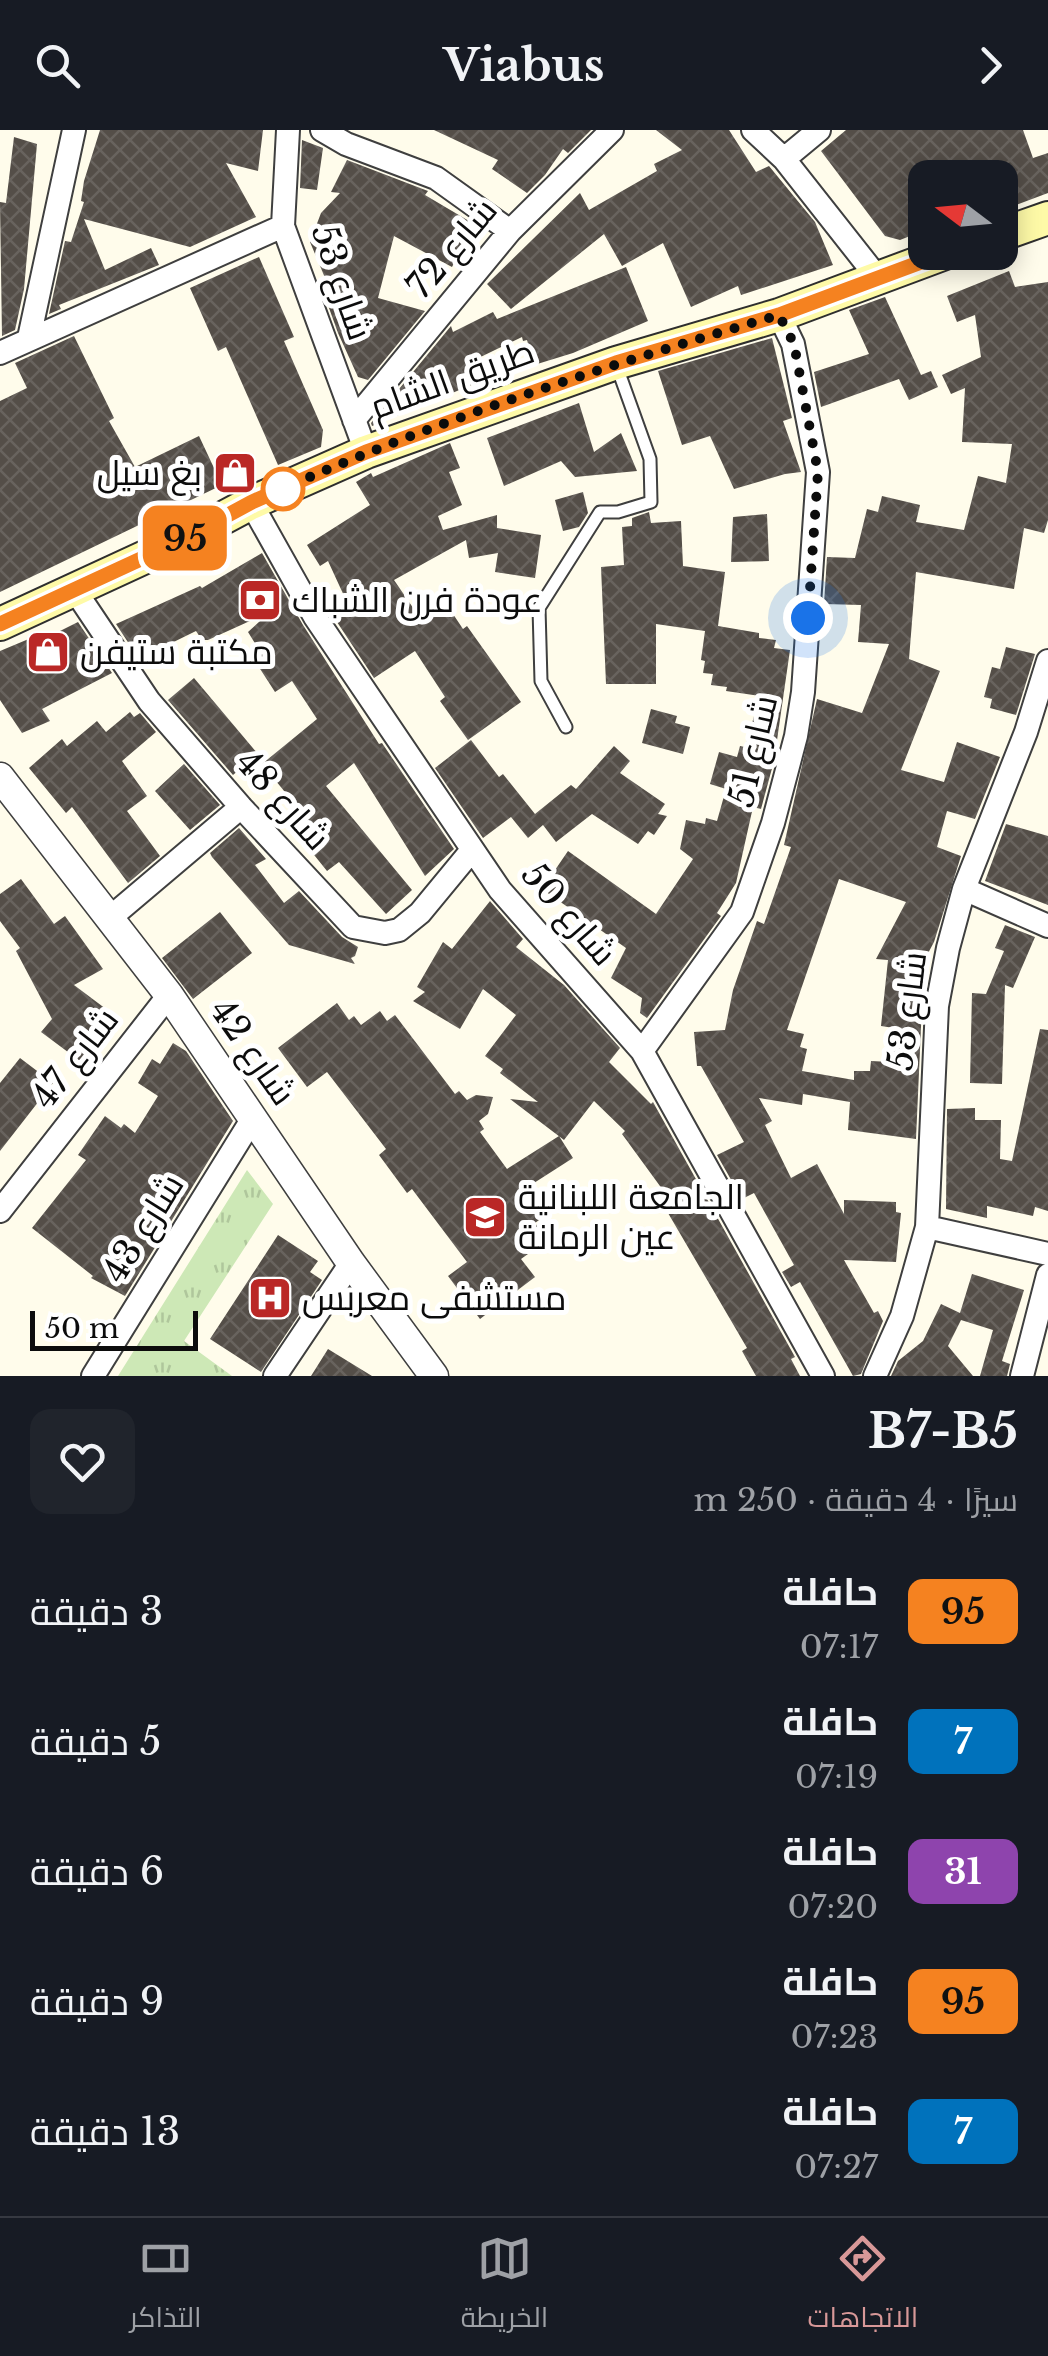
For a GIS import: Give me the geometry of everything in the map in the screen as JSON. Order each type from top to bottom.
[{"type":"main road","points":[[1018,229],[1048,218]]},
{"type":"main road","name":"طريق الشام","points":[[0,624],[182,540],[252,502],[366,452],[616,363],[779,315],[908,266]]},
{"type":"street","points":[[29,338],[74,130]]},
{"type":"street","name":"شارع 53","points":[[288,130],[283,226],[366,452]]},
{"type":"street","points":[[322,130],[346,144],[436,178],[510,231]]},
{"type":"street","name":"شارع 72","points":[[354,420],[510,231],[612,130]]},
{"type":"street","points":[[753,130],[784,159],[876,277]]},
{"type":"street","points":[[784,159],[819,130]]},
{"type":"street","points":[[0,353],[283,226]]},
{"type":"street","name":"شارع 51","points":[[642,1052],[742,912],[773,823],[796,736],[803,692],[818,472],[794,344],[779,315]]},
{"type":"street","name":"شارع 50","points":[[252,502],[315,617],[500,890],[642,1052],[823,1376]]},
{"type":"street","name":"شارع 48","points":[[74,588],[149,701],[342,919],[364,931],[399,930],[420,913],[472,850]]},
{"type":"street","name":"شارع 53","points":[[874,1376],[902,1316],[928,1227],[937,1006],[964,890],[1026,732],[1048,661]]},
{"type":"street","name":"شارع 42","points":[[0,777],[169,995],[351,1263],[434,1376]]},
{"type":"street","points":[[111,917],[241,807]]},
{"type":"street","points":[[964,890],[1048,926]]},
{"type":"street","name":"شارع 47","points":[[0,1211],[169,995]]},
{"type":"street","name":"شارع 43","points":[[93,1376],[253,1118]]},
{"type":"street","points":[[928,1227],[1048,1254]]},
{"type":"street","points":[[275,1376],[351,1263]]},
{"type":"street","points":[[1022,1376],[1048,1275]]},
{"type":"lane","points":[[566,727],[541,681],[539,608],[600,512],[618,512],[651,502],[650,459],[616,363]]},
{"type":"green space","points":[[247,1170],[273,1204],[184,1341],[232,1376],[118,1376]]},
{"type":"building","points":[[100,130],[263,130],[258,171],[226,163],[256,217],[190,247],[84,219],[105,270],[151,248],[159,265],[59,305],[61,309],[49,314],[65,241],[71,242],[84,202],[84,181]]},
{"type":"building","points":[[434,130],[591,130],[568,153],[563,149],[527,193],[492,169],[498,160]]},
{"type":"building","points":[[656,130],[729,130],[756,172],[769,166],[815,222],[833,265],[741,295],[738,286],[691,307],[663,243],[622,266],[604,234],[511,309],[487,284],[580,193],[589,210],[657,171],[654,164],[682,150]]},
{"type":"building","points":[[846,130],[1023,130],[1033,158],[1048,153],[1048,193],[1018,204],[1018,160],[908,160],[908,237],[900,240],[885,236],[821,151]]},
{"type":"building","points":[[14,137],[37,144],[24,289],[15,330],[2,336],[0,202],[6,203]]},
{"type":"building","points":[[302,140],[323,148],[317,190],[300,188]]},
{"type":"building","points":[[347,160],[428,191],[425,195],[474,224],[452,267],[394,236],[378,298],[425,311],[368,380],[358,377],[338,333],[320,283],[328,285],[310,242],[321,213],[340,193],[331,192]]},
{"type":"building","points":[[259,257],[294,337],[284,341],[323,430],[321,447],[278,465],[226,347],[218,351],[190,288]]},
{"type":"building","points":[[626,267],[648,321],[534,365],[527,340],[522,337],[466,364],[474,384],[372,426],[451,326],[453,332],[493,312],[497,319]]},
{"type":"building","points":[[1009,271],[1015,287],[1048,282],[1048,520],[1044,533],[1024,528],[1014,589],[916,572],[909,659],[940,671],[901,770],[944,782],[957,742],[1000,757],[975,819],[947,811],[937,847],[961,856],[934,942],[917,974],[928,975],[922,1005],[916,1139],[848,1130],[850,1102],[803,1094],[802,1105],[759,1098],[772,1121],[765,1125],[791,1178],[817,1164],[844,1214],[844,1200],[896,1202],[896,1212],[901,1213],[896,1262],[844,1260],[874,1313],[878,1311],[883,1321],[861,1374],[853,1376],[800,1282],[791,1287],[782,1272],[794,1265],[754,1193],[742,1199],[717,1155],[744,1142],[701,1066],[697,1066],[694,1032],[725,1030],[733,990],[757,921],[764,924],[791,847],[784,845],[817,699],[862,713],[889,644],[858,642],[861,605],[824,604],[827,557],[855,558],[867,509],[878,512],[882,496],[920,505],[916,522],[964,530],[978,476],[1006,483],[1012,444],[962,442],[965,388],[951,394],[942,375],[981,357],[975,315],[957,322],[947,296]],"holes":[[[839,879],[906,902],[876,959],[888,960],[881,1026],[894,1028],[890,1062],[871,1061],[870,1071],[854,1071],[854,1080],[802,1071],[807,1049],[800,1047],[804,1034],[787,1030]]]},
{"type":"building","points":[[885,297],[921,375],[931,371],[938,387],[909,400],[899,379],[821,407],[814,372],[869,354],[849,310]]},
{"type":"building","points":[[74,336],[114,418],[109,421],[135,467],[199,436],[222,485],[0,592],[0,401],[27,388],[15,363]]},
{"type":"building","points":[[772,338],[792,418],[783,421],[801,472],[734,489],[710,436],[682,445],[658,371]]},
{"type":"building","points":[[579,403],[594,452],[621,433],[637,471],[575,477],[561,461],[504,486],[487,438]]},
{"type":"building","points":[[450,443],[460,468],[449,472],[462,505],[438,516],[443,530],[497,515],[497,528],[541,535],[535,578],[495,572],[498,553],[469,558],[466,540],[394,580],[420,618],[445,602],[521,702],[468,740],[440,701],[445,697],[415,651],[374,678],[335,619],[351,611],[328,561],[320,566],[307,545],[370,505],[356,482]]},
{"type":"building","points":[[583,492],[588,513],[579,527],[563,531],[555,500]]},
{"type":"building","points":[[649,512],[651,523],[681,521],[683,566],[725,572],[718,626],[759,633],[759,638],[776,640],[774,648],[790,650],[774,761],[761,809],[753,807],[736,883],[717,913],[721,916],[647,1018],[640,1013],[642,998],[611,978],[626,948],[542,889],[568,851],[656,914],[693,859],[680,849],[686,820],[705,824],[706,818],[717,821],[726,789],[710,784],[719,752],[737,757],[740,746],[745,747],[760,696],[711,685],[713,674],[703,673],[705,661],[701,660],[705,631],[656,624],[656,684],[606,684],[601,567],[624,565],[622,527],[632,526],[632,518]]},
{"type":"building","points":[[767,514],[769,561],[731,562],[733,517]]},
{"type":"building","points":[[262,553],[379,744],[382,743],[454,849],[425,876],[354,763],[326,786],[412,890],[386,914],[339,862],[327,871],[294,830],[307,819],[262,764],[317,719],[292,681],[275,692],[253,658],[261,653],[248,632],[270,612],[208,640],[202,640],[196,631],[139,659],[116,624],[202,588]]},
{"type":"building","points":[[78,622],[112,673],[42,709],[50,721],[22,733],[0,700],[0,651],[31,638],[34,644]]},
{"type":"building","points":[[1006,647],[1035,654],[1016,715],[990,708],[992,699],[984,697],[992,667],[1000,669]]},
{"type":"building","points":[[194,678],[258,754],[233,775],[168,700]]},
{"type":"building","points":[[651,709],[677,716],[675,723],[690,727],[683,754],[642,743]]},
{"type":"building","points":[[130,712],[134,717],[140,713],[156,732],[122,761],[147,796],[127,811],[160,856],[128,883],[72,807],[66,813],[29,768],[62,739],[67,746],[97,721],[106,732]]},
{"type":"building","points":[[471,740],[499,777],[503,774],[535,814],[571,785],[576,789],[614,746],[630,761],[620,773],[665,804],[658,814],[667,816],[654,835],[648,831],[638,844],[592,814],[556,842],[543,825],[528,838],[511,817],[483,838],[435,768]]},
{"type":"building","points":[[184,764],[220,805],[190,830],[155,791]]},
{"type":"building","points":[[1006,824],[1048,836],[1048,905],[985,881]]},
{"type":"building","points":[[239,828],[266,859],[255,865],[284,903],[299,891],[342,937],[358,947],[351,958],[355,964],[289,945],[212,857],[210,853]]},
{"type":"building","points":[[21,879],[54,924],[65,916],[103,969],[74,985],[114,1015],[80,1061],[41,1032],[52,1019],[16,951],[20,948],[0,921],[0,894]]},
{"type":"building","points":[[490,901],[523,939],[516,947],[564,985],[620,1048],[609,1062],[653,1102],[795,1357],[791,1359],[800,1376],[756,1376],[742,1351],[747,1348],[668,1213],[676,1208],[622,1134],[625,1131],[594,1101],[564,1140],[510,1099],[538,1102],[500,1073],[503,1069],[485,1056],[516,1015],[483,989],[460,1029],[413,1001],[425,992],[417,987],[443,942],[452,949]]},
{"type":"building","points":[[220,912],[252,953],[193,999],[162,958]]},
{"type":"building","points":[[1005,925],[1035,937],[1013,988],[1005,985],[1002,1084],[970,1083],[972,993],[986,994],[1004,951],[995,948]]},
{"type":"building","points":[[337,1003],[349,1020],[354,1016],[361,1025],[380,1011],[387,1021],[395,1015],[455,1094],[459,1091],[467,1100],[476,1095],[493,1097],[488,1114],[479,1121],[484,1129],[480,1132],[507,1169],[559,1136],[573,1158],[523,1190],[543,1217],[535,1223],[540,1230],[520,1245],[528,1254],[521,1259],[535,1277],[480,1319],[448,1276],[467,1262],[412,1189],[407,1193],[379,1155],[386,1149],[327,1072],[307,1087],[278,1048]]},
{"type":"building","points":[[1040,1029],[1048,1030],[1048,1211],[1035,1207],[1033,1216],[987,1206],[987,1218],[946,1209],[947,1109],[975,1108],[975,1120],[1001,1120],[1000,1159],[1012,1161]]},
{"type":"building","points":[[173,1043],[186,1051],[233,1121],[125,1296],[91,1278],[32,1228],[86,1160],[78,1155],[105,1116],[135,1133],[158,1096],[138,1083],[152,1059],[160,1064]]},
{"type":"building","points":[[20,1058],[53,1083],[0,1151],[0,1083]]},
{"type":"building","points":[[278,1235],[318,1261],[310,1272],[322,1280],[261,1372],[210,1339]]},
{"type":"building","points":[[972,1274],[1024,1290],[1002,1361],[1010,1364],[1007,1376],[980,1376],[993,1330],[961,1320],[948,1346],[973,1376],[891,1376],[898,1361],[923,1341],[941,1304],[960,1313]]},
{"type":"building","points":[[328,1349],[372,1376],[311,1376]]},
{"type":"bus line","name":"95","points":[[0,624],[182,540],[252,502],[366,452],[616,363],[779,315],[908,266]]},
{"type":"place","name":"بغ سيل","points":[[235,473]]},
{"type":"place","name":"عودة فرن الشباك","points":[[260,600]]},
{"type":"place","name":"مكتبة ستيفن","points":[[48,652]]},
{"type":"place","name":"الجامعة اللبنانية عين الرمانة","points":[[485,1217]]},
{"type":"place","name":"مستشفى معربس","points":[[270,1298]]},
{"type":"route","points":[[283,489],[280,490],[470,413],[616,363],[779,315],[794,344],[818,472],[808,618]]}]
